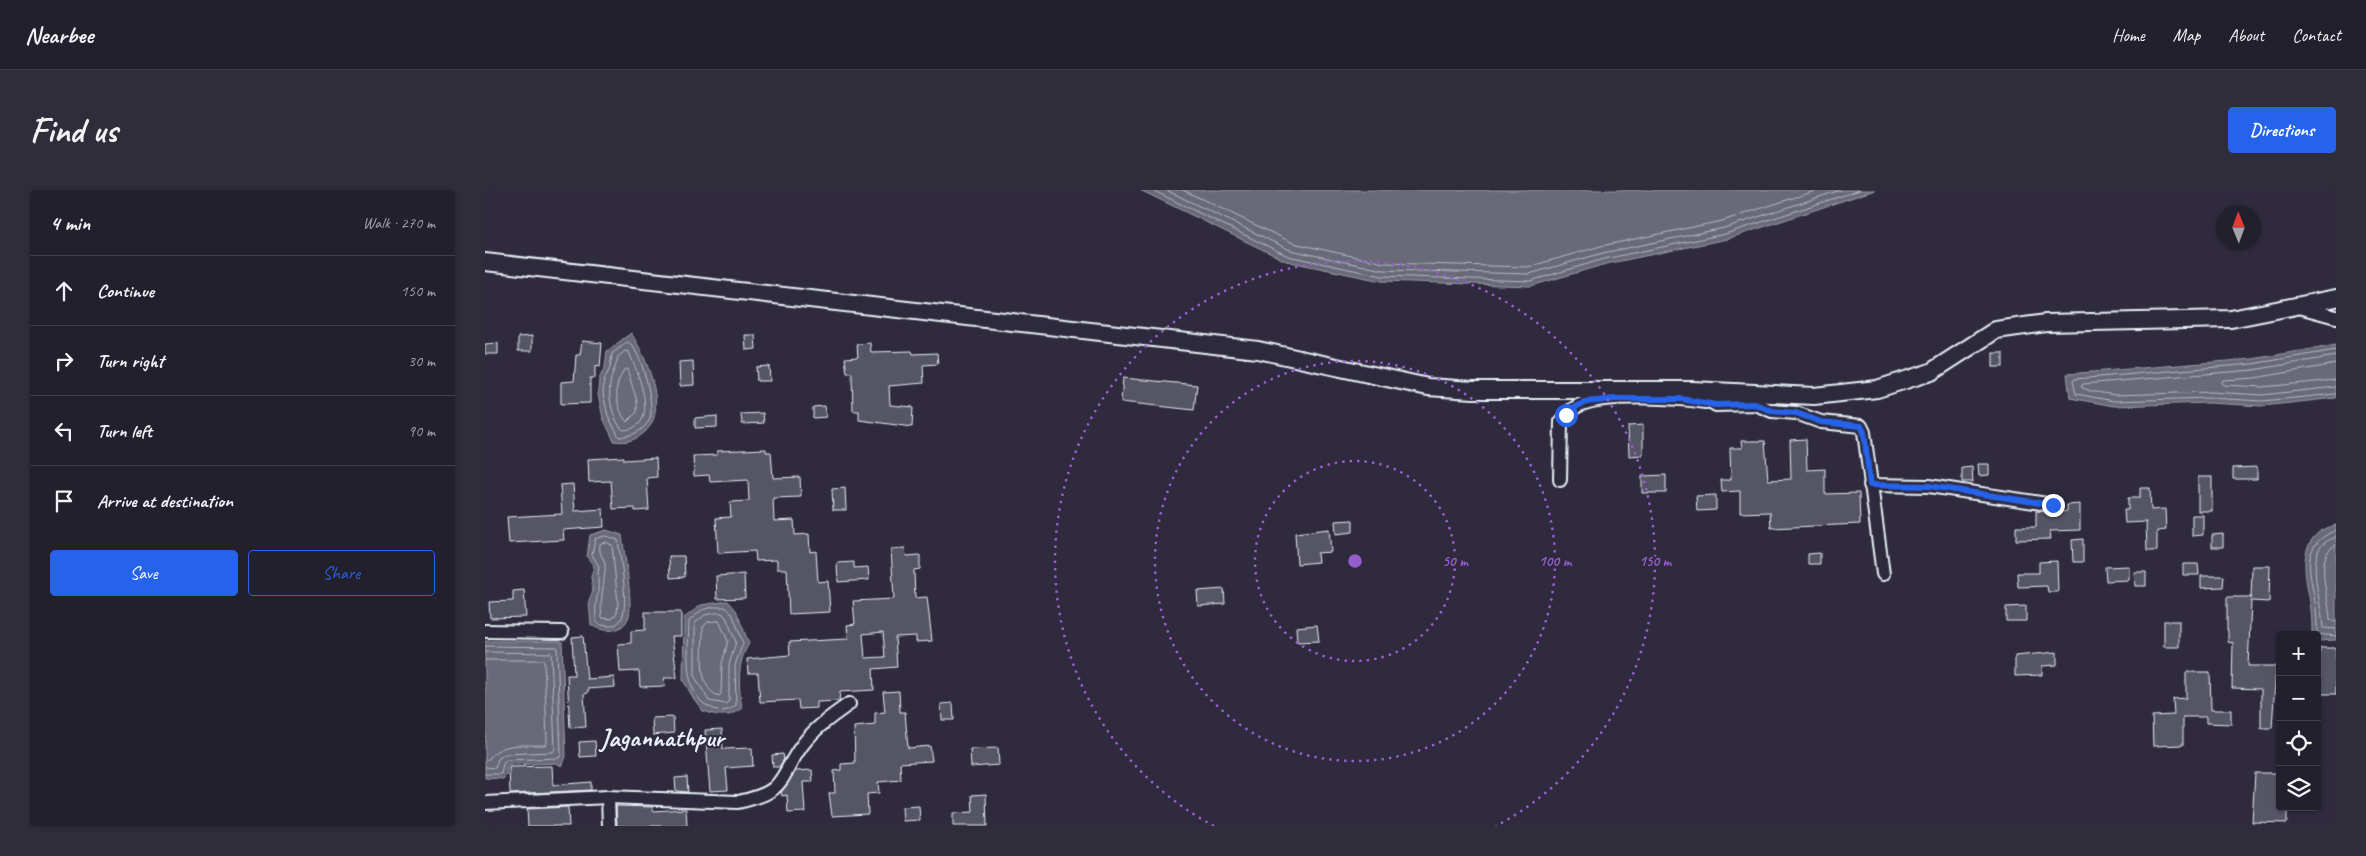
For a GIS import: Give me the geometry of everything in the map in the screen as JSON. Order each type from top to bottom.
[{"type":"street","points":[[485,262],[1258,350],[1338,366],[1428,388],[1473,390],[1692,390],[1814,396],[1877,389],[1931,372],[1996,330],[2046,323],[2231,319],[2336,298]]},
{"type":"street","points":[[2296,306],[2336,317]]},
{"type":"street","points":[[1692,390],[1716,405],[1755,404],[1772,411],[1796,413],[1821,422],[1861,426],[1864,432],[1883,574]]},
{"type":"street","points":[[1560,480],[1561,422],[1575,407],[1586,402],[1615,399],[1681,399],[1709,402]]},
{"type":"street","points":[[1870,485],[1929,486],[2053,505]]},
{"type":"street","points":[[485,631],[562,632]]},
{"type":"street","points":[[485,803],[609,797],[738,802],[758,798],[771,792],[781,782],[797,752],[818,726],[849,704]]},
{"type":"street","points":[[609,797],[609,826]]},
{"type":"water","points":[[1140,190],[1875,190],[1727,239],[1606,264],[1531,286],[1381,281],[1286,261]]},
{"type":"water","points":[[631,333],[643,355],[653,382],[655,410],[653,421],[643,434],[635,439],[623,442],[614,441],[603,418],[598,394],[599,379],[605,367],[607,351]]},
{"type":"water","points":[[2336,345],[2336,398],[2262,406],[2209,403],[2114,406],[2070,398],[2067,374],[2252,359]]},
{"type":"water","points":[[2336,525],[2336,640],[2321,641],[2321,631],[2312,631],[2305,560],[2311,541],[2324,529]]},
{"type":"water","points":[[606,530],[622,535],[630,599],[629,616],[626,622],[618,629],[613,630],[602,630],[591,625],[589,601],[593,590],[591,577],[594,566],[587,557],[590,535]]},
{"type":"water","points":[[728,601],[736,610],[749,644],[742,659],[739,676],[742,709],[729,715],[717,715],[703,711],[683,680],[684,618],[701,605]]},
{"type":"water","points":[[485,641],[562,641],[566,757],[561,766],[557,763],[507,765],[507,775],[503,779],[485,778]]},
{"type":"building","points":[[745,335],[755,335],[756,349],[746,350]]},
{"type":"building","points":[[532,336],[532,351],[518,351],[518,337]]},
{"type":"building","points":[[582,341],[602,343],[600,367],[595,366],[595,378],[590,378],[590,403],[561,404],[561,382],[574,381],[576,355],[580,355]]},
{"type":"building","points":[[498,343],[498,354],[485,354],[485,344]]},
{"type":"building","points":[[870,343],[871,352],[912,351],[913,354],[937,353],[938,364],[923,365],[924,383],[889,386],[890,405],[913,407],[912,427],[859,420],[859,411],[853,411],[852,373],[847,373],[845,358],[858,357],[857,344]]},
{"type":"building","points":[[1993,353],[2003,353],[2003,367],[1993,367]]},
{"type":"building","points":[[693,361],[694,385],[680,386],[679,362]]},
{"type":"building","points":[[769,366],[770,381],[757,381],[756,367]]},
{"type":"building","points":[[1123,378],[1197,385],[1194,410],[1121,402]]},
{"type":"building","points":[[825,406],[826,417],[813,418],[813,407]]},
{"type":"building","points":[[763,413],[764,423],[742,424],[741,414]]},
{"type":"building","points":[[717,416],[717,427],[695,428],[695,418]]},
{"type":"building","points":[[1643,425],[1643,455],[1629,456],[1628,426]]},
{"type":"building","points":[[1806,439],[1807,470],[1825,469],[1825,494],[1859,493],[1860,524],[1771,528],[1770,512],[1740,513],[1740,491],[1722,492],[1721,480],[1731,480],[1730,448],[1742,448],[1741,441],[1765,441],[1768,480],[1791,479],[1790,440]]},
{"type":"building","points":[[766,449],[766,452],[771,452],[773,478],[800,477],[801,497],[773,498],[774,521],[794,520],[795,535],[809,534],[810,552],[816,551],[818,582],[828,581],[830,612],[789,614],[787,569],[777,569],[777,560],[756,561],[755,551],[718,553],[716,518],[731,517],[730,502],[749,501],[748,480],[710,482],[709,475],[694,476],[693,456],[717,455],[717,451]]},
{"type":"building","points":[[624,457],[624,460],[656,458],[657,477],[647,478],[649,510],[635,511],[635,508],[613,509],[611,481],[589,482],[588,459]]},
{"type":"building","points":[[1978,464],[1989,464],[1989,475],[1979,476]]},
{"type":"building","points":[[1972,467],[1973,482],[1962,482],[1962,468]]},
{"type":"building","points":[[2257,467],[2257,479],[2233,479],[2233,468]]},
{"type":"building","points":[[1666,475],[1666,493],[1642,493],[1642,476]]},
{"type":"building","points":[[2198,477],[2212,477],[2212,511],[2198,511]]},
{"type":"building","points":[[573,484],[575,511],[603,509],[604,527],[563,530],[564,540],[509,543],[507,517],[562,514],[560,485]]},
{"type":"building","points":[[845,488],[846,510],[833,510],[832,489]]},
{"type":"building","points":[[2140,488],[2150,488],[2151,510],[2165,509],[2166,530],[2157,531],[2157,551],[2147,551],[2146,522],[2125,523],[2124,510],[2128,510],[2128,498],[2140,498]]},
{"type":"building","points":[[1716,495],[1716,510],[1697,511],[1696,496]]},
{"type":"building","points":[[2080,504],[2080,530],[2050,531],[2051,539],[2016,540],[2016,527],[2036,527],[2036,511],[2056,513],[2067,511],[2067,505]]},
{"type":"building","points":[[2192,515],[2203,515],[2203,535],[2192,536]]},
{"type":"building","points":[[1353,520],[1353,532],[1336,534],[1335,521]]},
{"type":"building","points":[[1329,529],[1331,552],[1317,553],[1318,562],[1297,564],[1295,533]]},
{"type":"building","points":[[2223,534],[2223,547],[2212,547],[2212,535]]},
{"type":"building","points":[[2083,539],[2083,562],[2073,562],[2072,540]]},
{"type":"building","points":[[905,548],[906,556],[920,555],[920,569],[914,570],[915,598],[927,597],[932,641],[916,642],[916,636],[895,637],[897,667],[873,669],[874,690],[840,692],[839,701],[817,702],[817,708],[799,709],[798,700],[760,702],[758,673],[748,673],[747,659],[790,655],[789,642],[848,639],[847,625],[855,624],[853,601],[894,599],[891,549]],"holes":[[[883,632],[885,657],[865,658],[863,634]]]},
{"type":"building","points":[[1820,553],[1820,564],[1808,564],[1808,554]]},
{"type":"building","points":[[669,556],[684,556],[685,577],[670,578]]},
{"type":"building","points":[[2057,561],[2058,592],[2048,592],[2047,586],[2018,587],[2017,573],[2039,573],[2039,562]]},
{"type":"building","points":[[854,562],[854,568],[868,567],[869,580],[838,582],[837,563]]},
{"type":"building","points":[[2183,564],[2198,564],[2199,575],[2183,575]]},
{"type":"building","points":[[2129,566],[2129,580],[2106,581],[2105,567]]},
{"type":"building","points":[[2252,566],[2270,566],[2269,602],[2251,601],[2248,666],[2276,666],[2272,728],[2261,728],[2261,689],[2232,688],[2233,643],[2228,642],[2227,597],[2251,597],[2251,599]]},
{"type":"building","points":[[2134,572],[2146,572],[2146,586],[2135,586]]},
{"type":"building","points":[[744,574],[745,598],[717,599],[716,576]]},
{"type":"building","points":[[2201,576],[2224,576],[2223,587],[2201,588]]},
{"type":"building","points":[[1224,589],[1225,604],[1198,606],[1197,591]]},
{"type":"building","points":[[524,590],[526,617],[490,618],[489,602],[513,601],[513,591]]},
{"type":"building","points":[[2026,606],[2026,621],[2006,621],[2006,607]]},
{"type":"building","points":[[645,612],[681,612],[681,636],[672,636],[677,678],[664,678],[665,686],[640,687],[639,671],[620,672],[618,644],[631,643],[631,631],[645,630]]},
{"type":"building","points":[[2164,621],[2179,621],[2179,647],[2164,647]]},
{"type":"building","points":[[1317,625],[1319,641],[1297,642],[1296,627]]},
{"type":"building","points":[[583,636],[587,679],[614,677],[615,687],[588,689],[588,693],[584,694],[586,727],[570,728],[567,675],[574,675],[572,637]]},
{"type":"building","points":[[2321,648],[2336,648],[2336,694],[2321,694]]},
{"type":"building","points":[[2057,652],[2057,665],[2042,666],[2042,675],[2015,676],[2015,656]]},
{"type":"building","points":[[2186,672],[2210,672],[2211,710],[2231,710],[2231,724],[2206,723],[2206,717],[2183,717],[2183,745],[2153,746],[2152,716],[2174,715],[2173,699],[2186,698]]},
{"type":"building","points":[[899,691],[900,712],[905,712],[908,748],[930,746],[932,761],[900,763],[901,780],[878,782],[879,793],[867,794],[868,814],[832,816],[829,793],[835,793],[834,771],[841,770],[841,764],[855,763],[854,727],[875,725],[875,713],[885,712],[883,692]]},
{"type":"building","points":[[953,703],[954,720],[942,720],[941,704]]},
{"type":"building","points":[[673,717],[674,733],[653,735],[652,718]]},
{"type":"building","points":[[722,729],[723,749],[752,748],[753,766],[726,768],[728,790],[710,791],[705,730]]},
{"type":"building","points":[[595,741],[596,756],[580,757],[579,742]]},
{"type":"building","points":[[998,748],[999,765],[971,767],[970,749]]},
{"type":"building","points":[[783,754],[784,759],[779,767],[773,767],[772,755]]},
{"type":"building","points":[[552,766],[553,785],[591,782],[591,790],[510,794],[509,767]]},
{"type":"building","points":[[812,770],[813,782],[803,782],[805,812],[788,813],[787,795],[782,796],[781,792],[796,771]]},
{"type":"building","points":[[2255,773],[2276,773],[2276,811],[2287,811],[2287,823],[2252,822]]},
{"type":"building","points":[[687,777],[688,792],[676,791],[675,778]]},
{"type":"building","points":[[986,794],[987,826],[953,826],[953,813],[973,812],[972,795]]},
{"type":"building","points":[[616,806],[653,807],[653,811],[686,809],[687,826],[617,826]]},
{"type":"building","points":[[919,806],[920,820],[903,821],[902,807]]},
{"type":"building","points":[[568,807],[569,826],[528,826],[527,809]]},
{"type":"district","name":"Jagannathpur","points":[[662,737]]},
{"type":"route","points":[[1566,415],[1575,407],[1586,402],[1615,399],[1681,399],[1709,402],[1716,405],[1732,403],[1755,404],[1772,411],[1796,413],[1821,422],[1861,426],[1864,432],[1870,485],[1929,486],[2053,505]]}]
